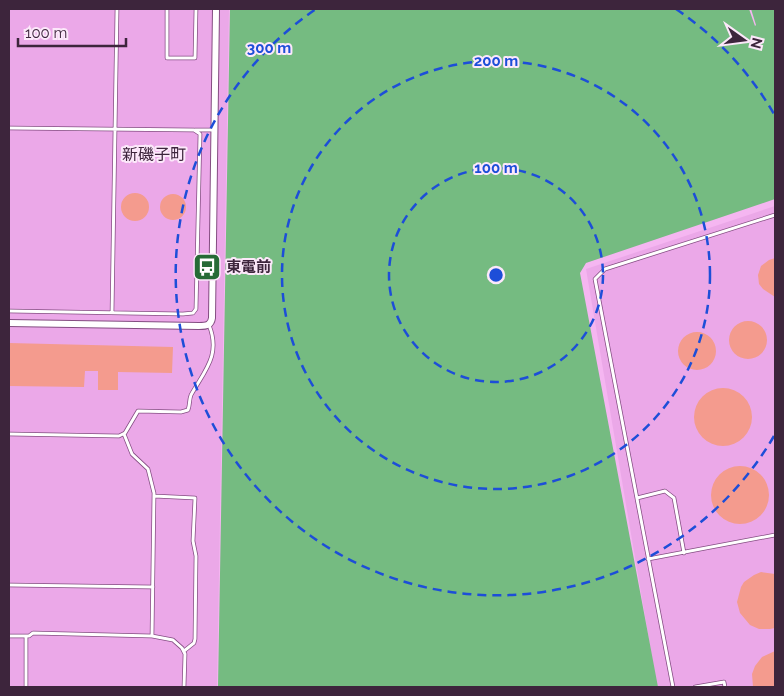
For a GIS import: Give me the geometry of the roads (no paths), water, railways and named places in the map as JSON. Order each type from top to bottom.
[{"type":"street","points":[[9,323],[209,325],[212,318],[216,9]]},
{"type":"lane","points":[[112,313],[117,9]]},
{"type":"lane","points":[[167,9],[167,58],[195,58],[196,9]]},
{"type":"lane","points":[[9,128],[214,130]]},
{"type":"lane","points":[[9,311],[193,313],[196,309],[200,134],[194,130]]},
{"type":"lane","points":[[673,687],[595,279],[605,269],[775,215]]},
{"type":"lane","points":[[9,434],[114,436],[124,434],[138,411],[181,412],[188,410],[190,398],[202,379],[213,349],[214,338],[209,325]]},
{"type":"lane","points":[[124,434],[132,454],[148,469],[154,496],[152,636]]},
{"type":"lane","points":[[637,498],[665,491],[674,498],[684,553]]},
{"type":"lane","points":[[154,496],[195,498],[196,639],[184,651]]},
{"type":"lane","points":[[648,559],[775,535]]},
{"type":"lane","points":[[9,585],[153,587]]},
{"type":"lane","points":[[9,636],[29,636],[33,633],[152,636],[173,640],[184,651],[184,687]]},
{"type":"lane","points":[[26,636],[26,687]]},
{"type":"lane","points":[[695,687],[724,682],[725,687]]},
{"type":"place","name":"東電前","points":[[207,267]]},
{"type":"district","name":"新磯子町","points":[[154,154]]}]
